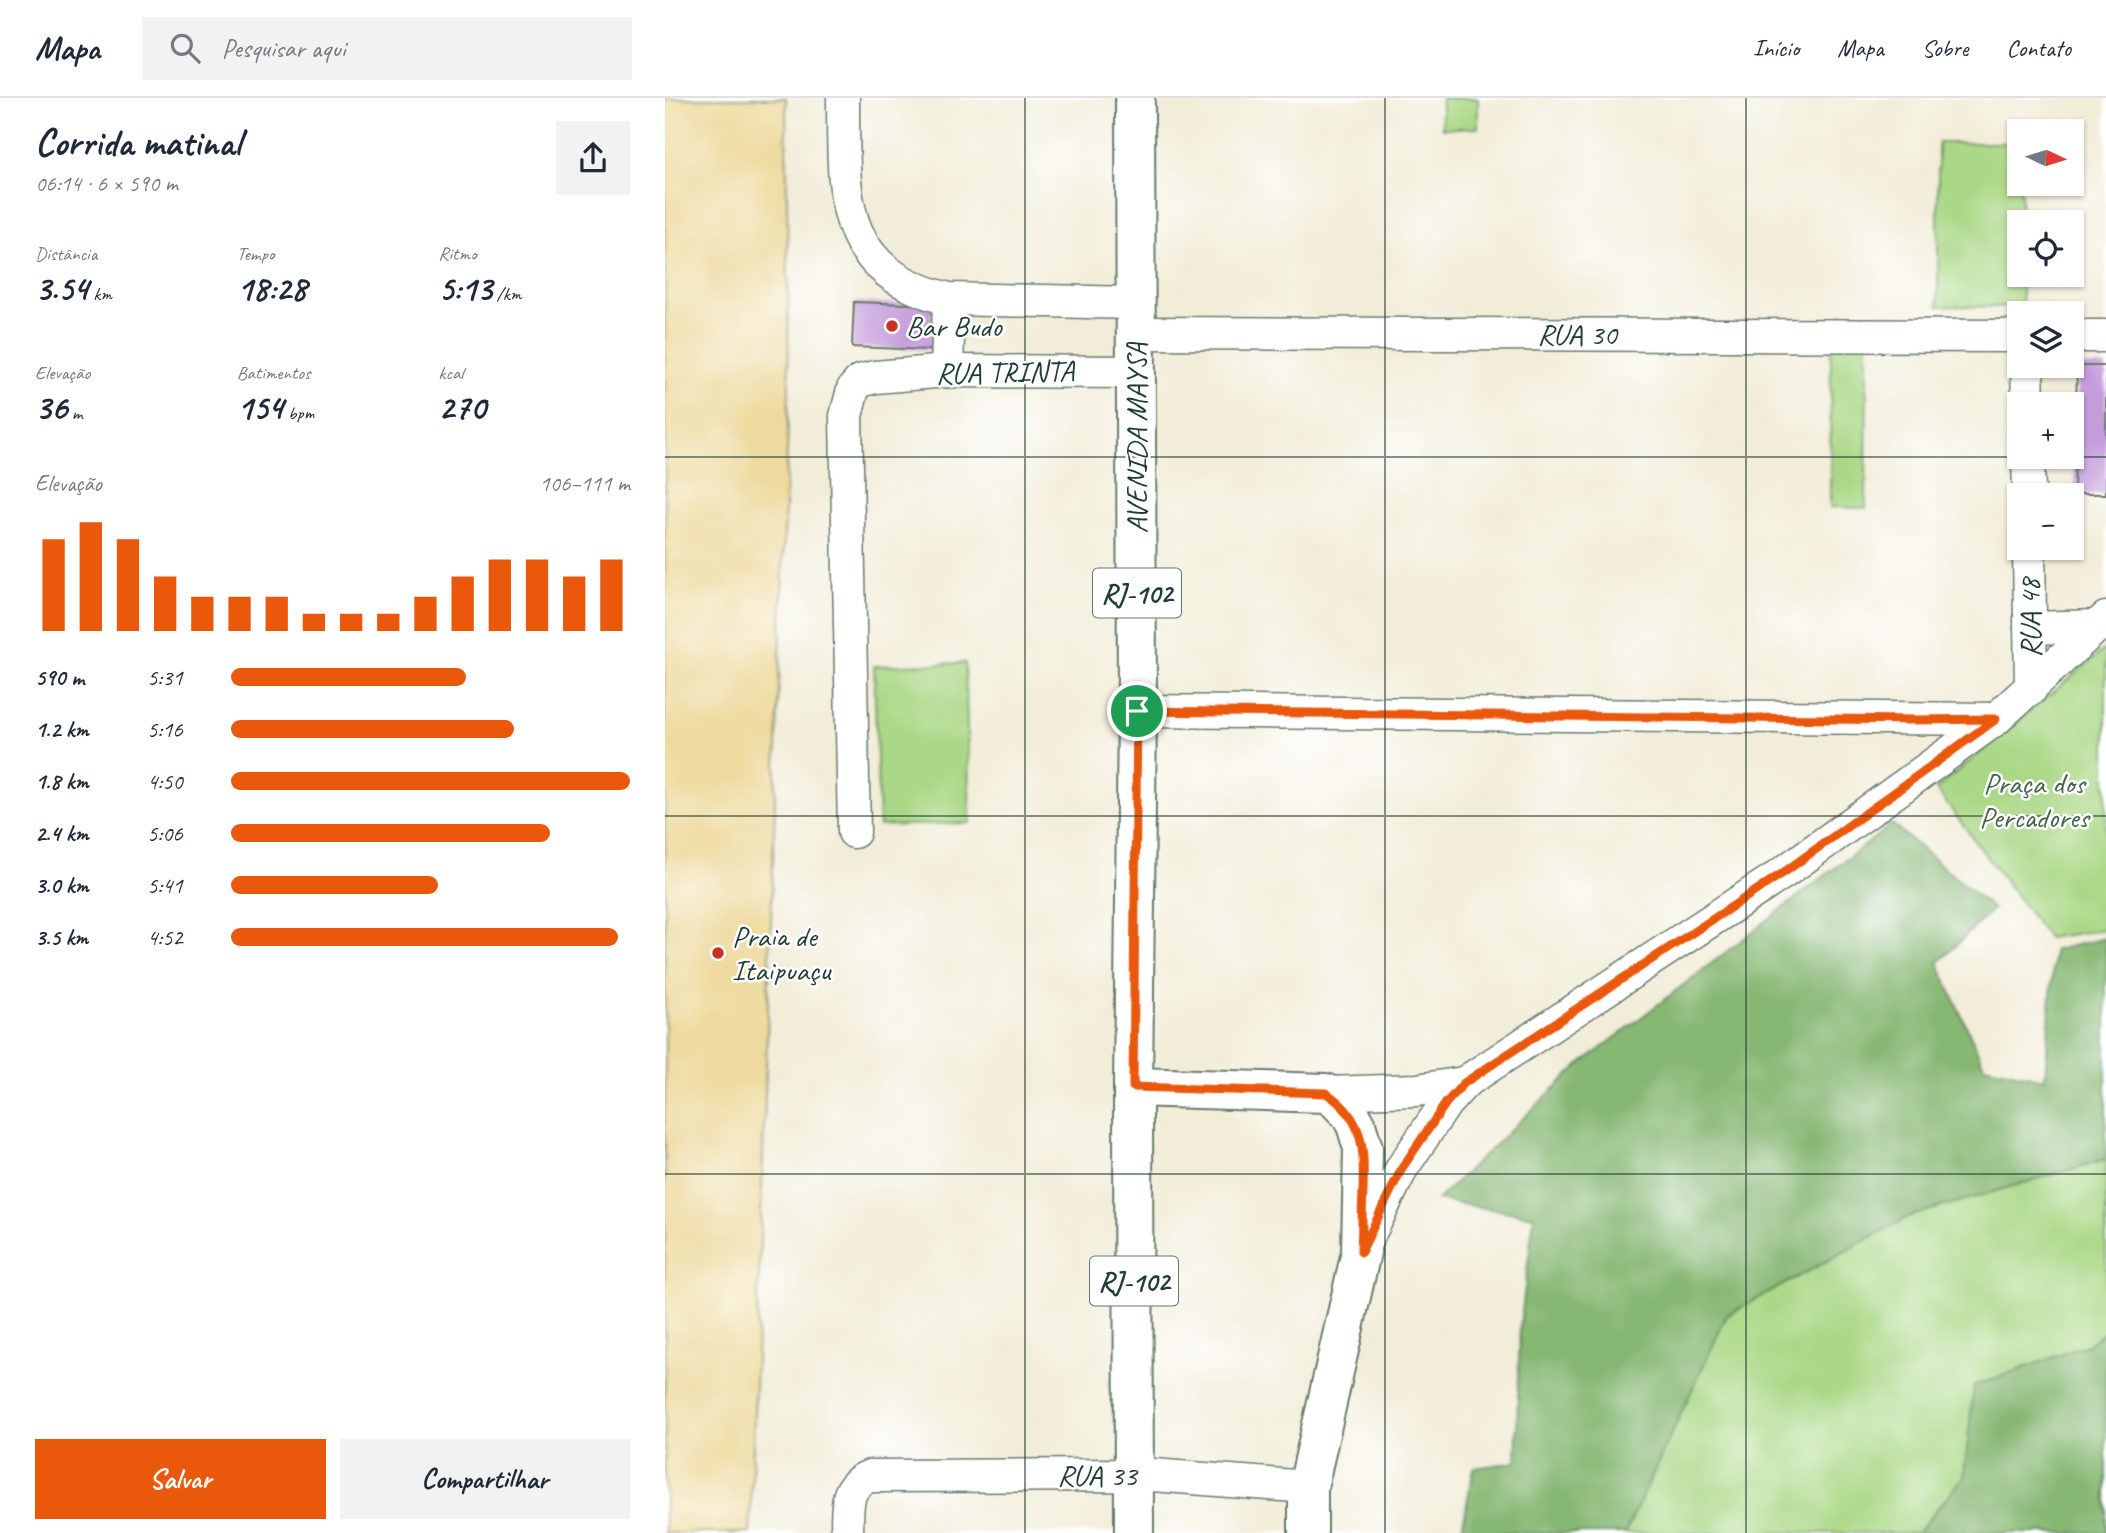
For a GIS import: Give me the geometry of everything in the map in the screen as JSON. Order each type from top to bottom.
[{"type":"main road","name":"AVENIDA MAYSA","points":[[1134,1533],[1133,1087],[1137,711],[1135,98]]},
{"type":"main road","points":[[1133,1087],[1326,1093],[1344,1107],[1356,1125],[1364,1166],[1361,1252],[1308,1487],[1308,1533]]},
{"type":"street","points":[[843,98],[844,181],[849,210],[856,233],[868,254],[887,272],[925,293],[949,299],[1135,318]]},
{"type":"street","points":[[947,371],[949,299]]},
{"type":"street","name":"RUA 30","points":[[1135,318],[2007,336]]},
{"type":"street","points":[[2084,336],[2106,336]]},
{"type":"street","name":"RUA TRINTA","points":[[854,832],[846,416],[853,389],[860,381],[875,377],[947,371],[1135,372]]},
{"type":"street","name":"RUA 48","points":[[2029,560],[2031,689]]},
{"type":"street","points":[[2030,628],[2102,622]]},
{"type":"street","points":[[1361,1252],[1402,1168],[1446,1103],[1464,1083],[1783,873],[1996,719],[2102,622]]},
{"type":"street","points":[[1137,711],[1996,719]]},
{"type":"street","points":[[1326,1093],[1403,1091],[1464,1083]]},
{"type":"street","name":"RUA 33","points":[[847,1533],[849,1495],[853,1486],[870,1476],[1135,1475],[1308,1487]]},
{"type":"green space","points":[[1442,98],[1478,98],[1478,128],[1442,128]]},
{"type":"green space","points":[[1938,143],[2007,143],[2007,196],[2021,196],[2022,210],[2007,210],[2007,287],[2022,287],[2022,301],[2007,301],[2007,307],[1938,306]]},
{"type":"green space","points":[[1831,343],[1867,343],[1866,508],[1830,507]]},
{"type":"green space","name":"Praça dos Percadores","points":[[2106,648],[2106,929],[2048,938],[1936,789]]},
{"type":"green space","points":[[965,663],[970,823],[879,826],[874,666]]},
{"type":"green space","points":[[1892,824],[1993,909],[1938,963],[1984,1066],[2045,1079],[2054,950],[2106,938],[2106,1159],[1910,1216],[1727,1315],[1625,1533],[1461,1533],[1474,1468],[1516,1462],[1520,1327],[1534,1216],[1437,1200],[1577,1067]]},
{"type":"green space","points":[[2106,1159],[2106,1331],[2087,1345],[1975,1386],[1964,1477],[1917,1533],[1625,1533],[1727,1315],[1910,1216]]},
{"type":"green space","points":[[2106,1331],[2106,1533],[1917,1533],[1964,1477],[1974,1386],[2087,1345]]},
{"type":"sand","name":"Praia de Itaipuaçu","points":[[665,98],[786,98],[789,391],[750,1533],[665,1533]]},
{"type":"building","name":"Bar Budo","points":[[854,302],[932,305],[931,350],[852,347]]},
{"type":"building","points":[[2084,366],[2106,366],[2106,494],[2084,494],[2084,483],[2074,483],[2075,469],[2084,469],[2084,392],[2076,392],[2077,378],[2084,378]]},
{"type":"place","name":"Bar Budo","points":[[892,326]]},
{"type":"place","name":"Praia de Itaipuaçu","points":[[718,953]]},
{"type":"route","points":[[1137,711],[1996,719],[1783,873],[1464,1083],[1446,1103],[1402,1168],[1361,1252],[1363,1148],[1351,1115],[1337,1100],[1326,1093],[1133,1087],[1137,711]]}]
